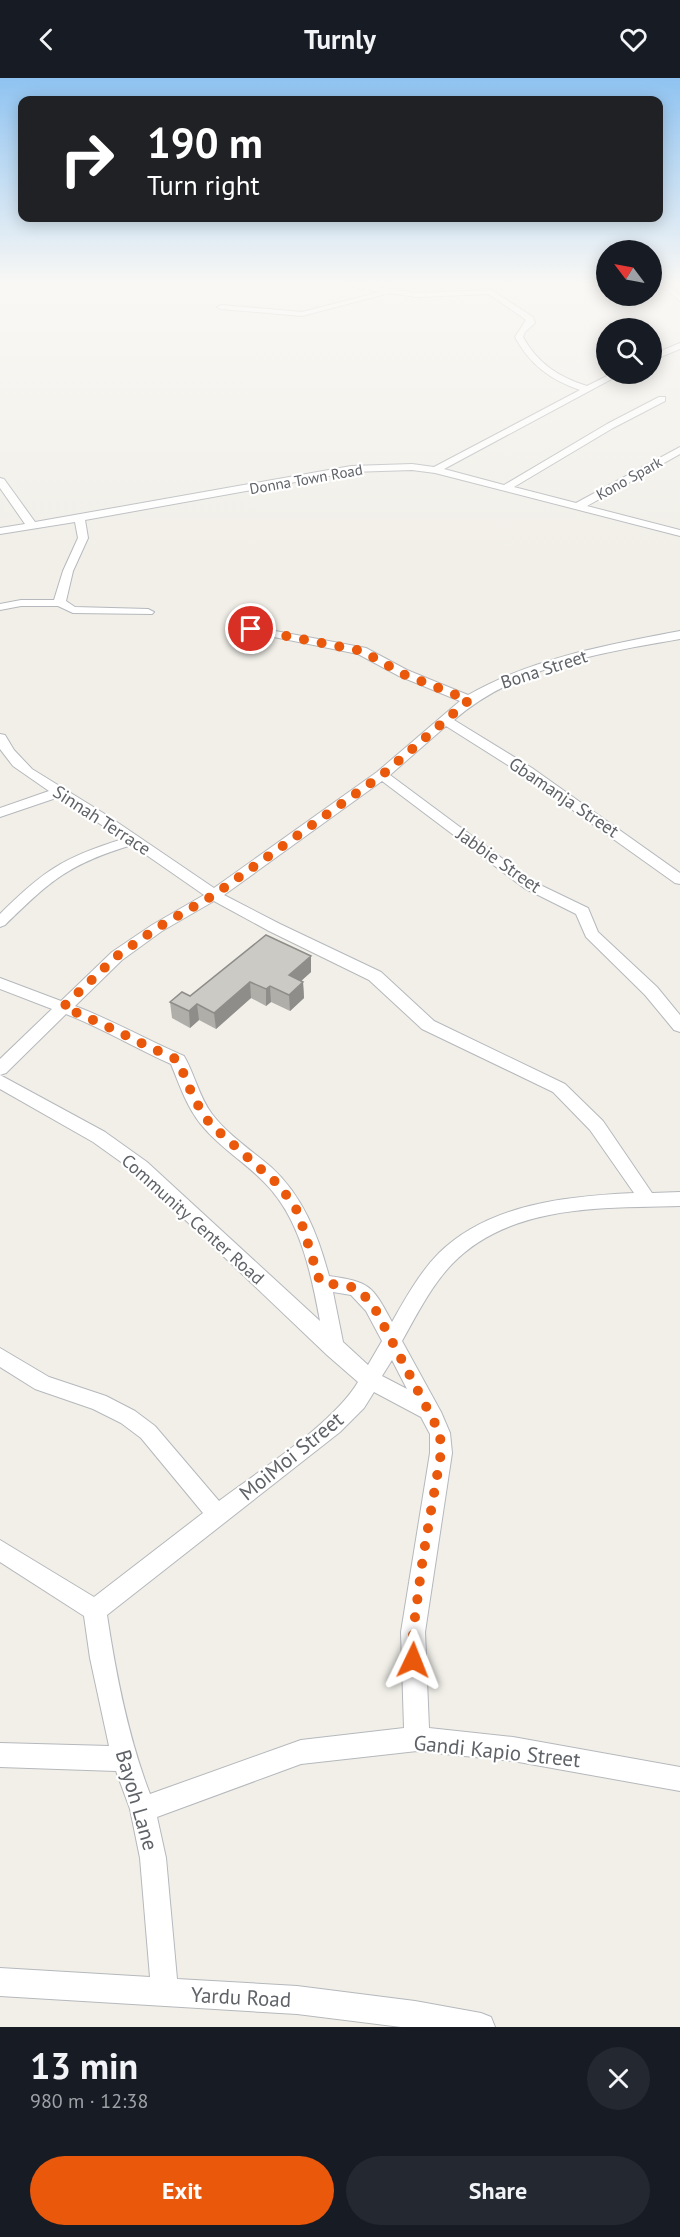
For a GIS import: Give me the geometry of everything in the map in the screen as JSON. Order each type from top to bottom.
[{"type":"street","points":[[549,374],[587,389]]},
{"type":"street","points":[[435,470],[597,384]]},
{"type":"street","points":[[506,488],[610,426],[662,399]]},
{"type":"street","name":"Kono Spark","points":[[577,507],[680,450]]},
{"type":"street","name":"Donna Town Road","points":[[0,531],[351,469],[402,466],[435,470],[680,533]]},
{"type":"street","points":[[0,481],[33,526]]},
{"type":"street","points":[[60,603],[65,579],[83,537],[80,518]]},
{"type":"street","points":[[0,607],[21,603],[60,603],[73,610],[148,612]]},
{"type":"street","points":[[233,626],[362,651],[403,674],[469,700]]},
{"type":"street","name":"Bona Street","points":[[0,1069],[117,956],[157,928],[214,895],[382,775],[469,700],[502,681],[548,665],[619,646],[680,635]]},
{"type":"street","name":"Gbamanja Street","points":[[445,720],[527,771],[680,880]]},
{"type":"street","name":"Sinnah Terrace","points":[[2,745],[25,771],[134,840],[214,895]]},
{"type":"street","name":"Jabbie Street","points":[[382,775],[529,885],[583,911],[591,934],[651,991],[680,1026]]},
{"type":"street","points":[[0,813],[60,792]]},
{"type":"street","points":[[0,922],[58,870],[97,851],[134,840]]},
{"type":"street","points":[[214,895],[268,926],[375,976],[389,986],[414,1016],[428,1025],[559,1088],[577,1102],[620,1157],[648,1201]]},
{"type":"street","points":[[0,983],[104,1023],[134,1041],[178,1060],[194,1099],[210,1124],[280,1186],[298,1212],[329,1314],[334,1349]]},
{"type":"street","name":"Community Center Road","points":[[0,1081],[99,1137],[141,1167],[334,1349],[370,1380],[431,1412]]},
{"type":"street","name":"MoiMoi Street","points":[[95,1610],[333,1426],[357,1402],[391,1339],[444,1260],[465,1242],[493,1227],[539,1210],[583,1202],[680,1199]]},
{"type":"street","points":[[320,1282],[357,1288],[373,1305],[440,1433],[441,1453],[413,1632],[417,1739]]},
{"type":"street","points":[[0,1356],[42,1383],[99,1402],[128,1417],[148,1432],[218,1514]]},
{"type":"street","points":[[0,1550],[95,1610]]},
{"type":"street","name":"Bayoh Lane","points":[[95,1610],[102,1658],[124,1759],[143,1809],[153,1858],[165,1992]]},
{"type":"street","name":"Gandi Kapio Street","points":[[143,1809],[301,1752],[417,1739],[513,1749],[680,1779]]},
{"type":"street","points":[[0,1755],[124,1759]]},
{"type":"street","name":"Yardu Road","points":[[0,1982],[297,2000],[415,2015],[481,2027]]},
{"type":"building","points":[[266,935],[311,956],[289,975],[303,982],[289,995],[270,986],[266,989],[250,982],[214,1013],[197,1004],[189,1011],[170,1002],[182,992],[190,996]]},
{"type":"route","points":[[251,629],[362,651],[403,674],[469,700],[382,775],[214,895],[185,910],[117,956],[63,1007],[104,1023],[134,1041],[178,1060],[194,1099],[210,1124],[280,1186],[298,1212],[320,1282],[357,1288],[373,1305],[417,1385],[440,1433],[441,1453],[423,1557],[413,1632],[413,1660]]}]
